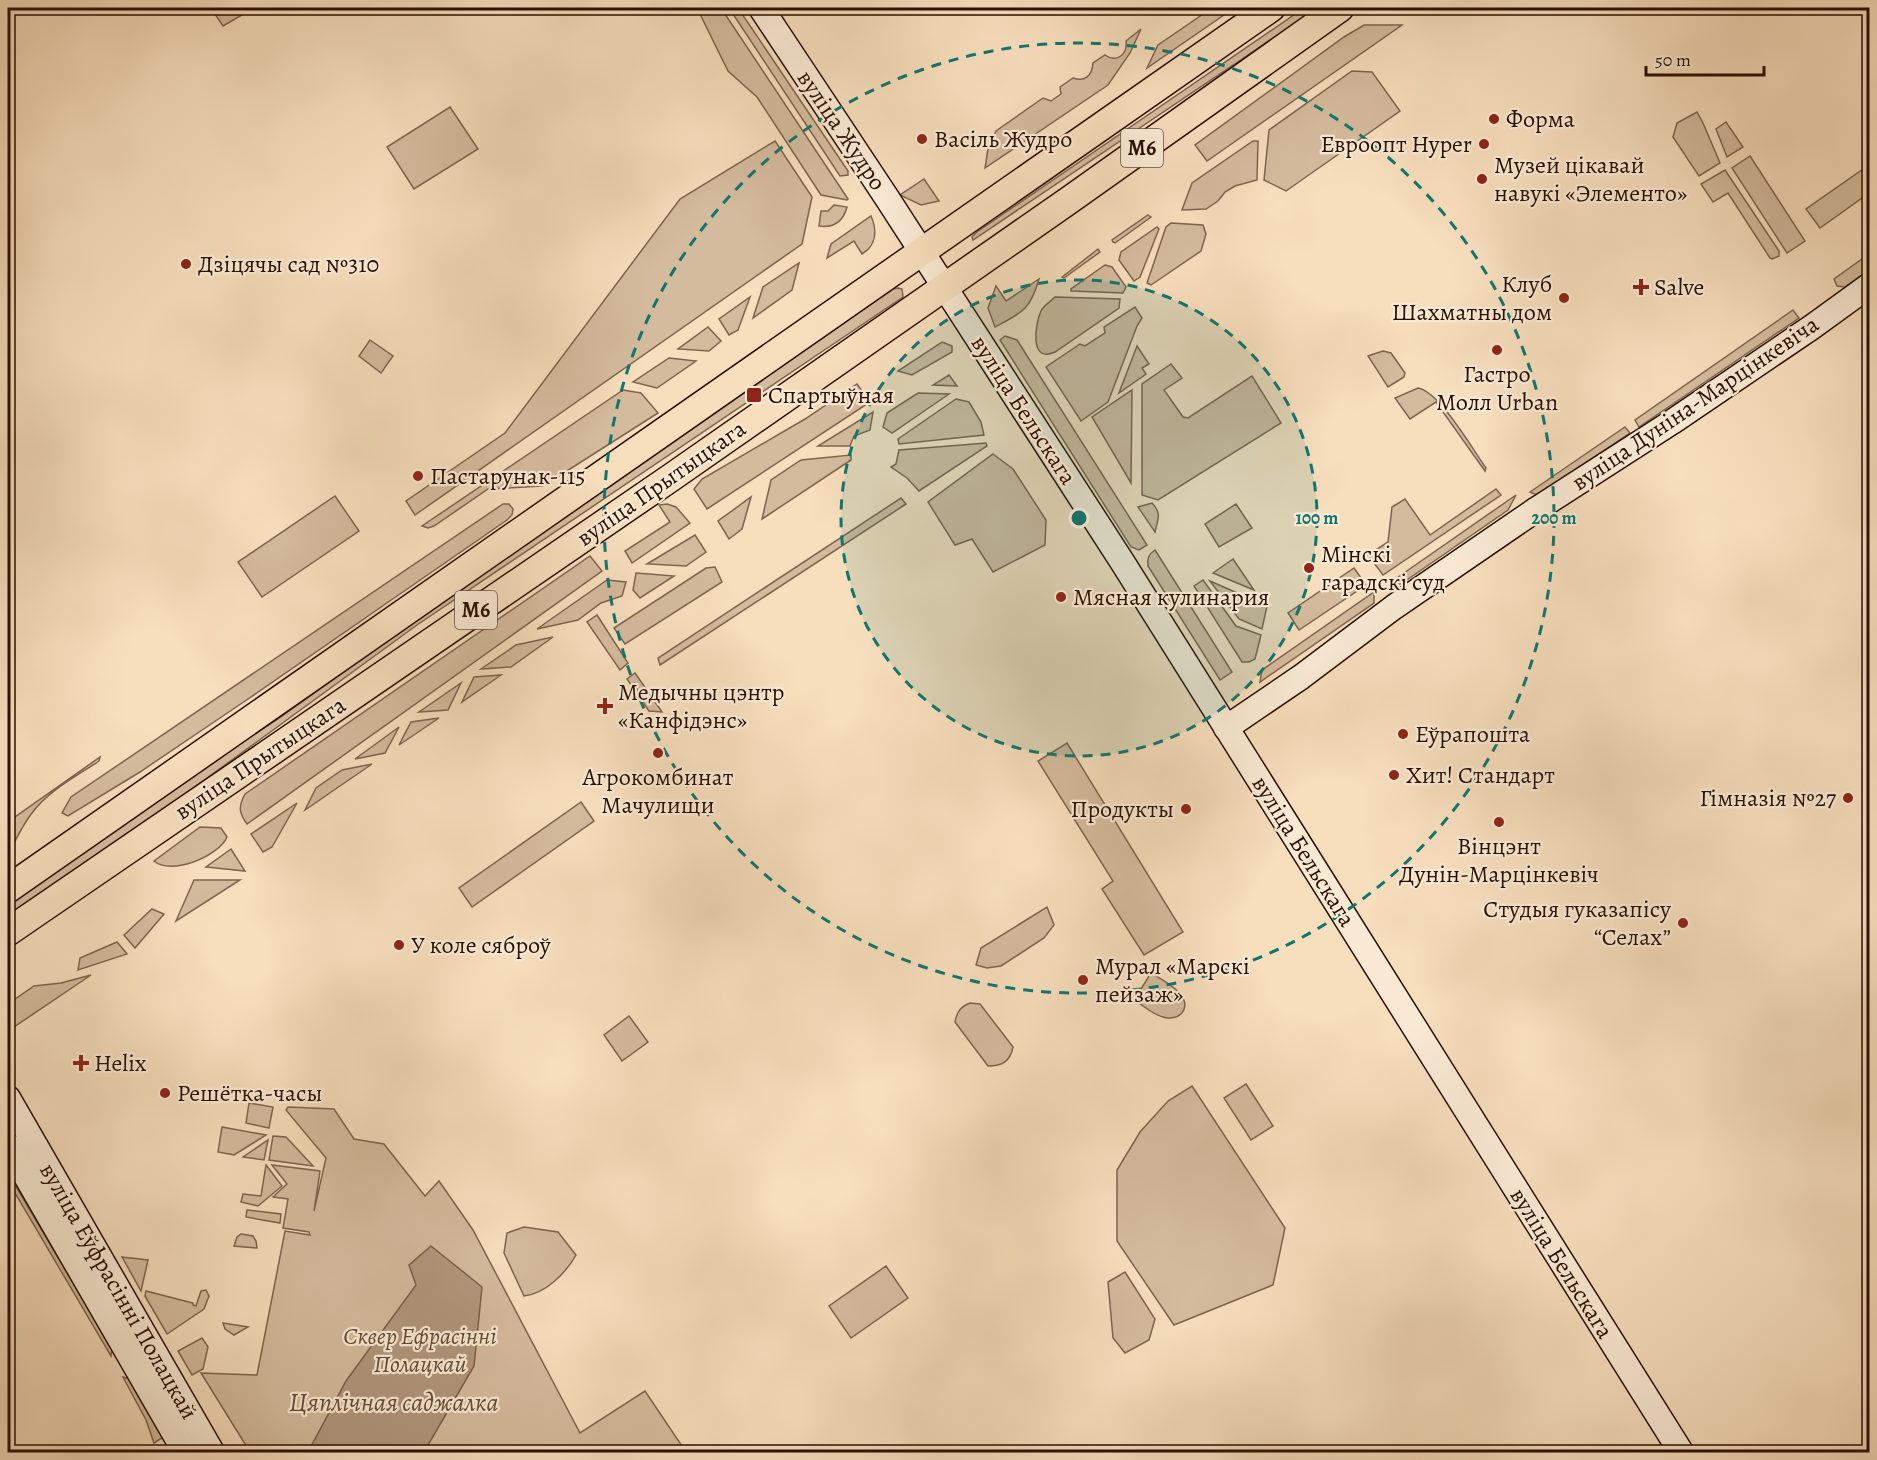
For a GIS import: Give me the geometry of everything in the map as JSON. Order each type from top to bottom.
[{"type":"main road","name":"вуліца Жудро","points":[[761,8],[922,252]]},
{"type":"main road","name":"вуліца Прытыцкага","points":[[8,889],[1272,8]]},
{"type":"main road","name":"вуліца Прытыцкага","points":[[8,932],[944,287],[1340,8]]},
{"type":"main road","name":"вуліца Бельскага","points":[[922,252],[1123,563],[1681,1452]]},
{"type":"main road","name":"вуліца Дуніна-Марцінкевіча","points":[[1226,728],[1301,677],[1394,607],[1537,509],[1672,422],[1869,285]]},
{"type":"main road","name":"вуліца Еўфрасінні Полацкай","points":[[8,1098],[212,1452]]},
{"type":"main road","name":"вуліца Еўфрасінні Полацкай","points":[[8,1145],[185,1452]]},
{"type":"green space","points":[[211,8],[254,8],[223,26]]},
{"type":"green space","points":[[697,8],[721,8],[847,200],[821,195],[757,97],[728,71]]},
{"type":"green space","points":[[729,8],[738,8],[848,171],[848,175],[840,176]]},
{"type":"green space","points":[[1212,8],[1234,8],[1147,68],[1158,45]]},
{"type":"green space","points":[[1304,8],[1318,8],[973,240],[972,237],[977,232]]},
{"type":"green space","points":[[1364,25],[1402,25],[1207,161],[1195,145]]},
{"type":"green space","points":[[1141,29],[1130,53],[1108,85],[985,168],[988,149],[996,131],[1043,98],[1051,101],[1061,94],[1060,87],[1073,78],[1087,77],[1093,63],[1105,55],[1117,58],[1123,54],[1126,41]]},
{"type":"green space","points":[[1352,71],[1372,72],[1400,111],[1286,191],[1264,180],[1269,130]]},
{"type":"green space","points":[[450,107],[478,149],[414,189],[387,147]]},
{"type":"green space","points":[[1697,112],[1720,163],[1699,176],[1673,137],[1677,123]]},
{"type":"green space","points":[[1726,122],[1743,147],[1727,157],[1716,129]]},
{"type":"green space","points":[[775,141],[812,197],[802,244],[415,515],[406,501],[505,433],[680,199]]},
{"type":"green space","points":[[1253,141],[1258,141],[1257,180],[1235,186],[1206,209],[1182,210],[1192,183]]},
{"type":"green space","points":[[1750,156],[1805,241],[1787,253],[1732,168]]},
{"type":"green space","points":[[1869,165],[1869,193],[1820,228],[1806,209]]},
{"type":"green space","points":[[1725,170],[1779,251],[1779,256],[1770,258],[1728,193],[1713,202],[1701,184]]},
{"type":"green space","points":[[924,179],[939,201],[921,205],[900,195]]},
{"type":"green space","points":[[834,205],[847,207],[843,217],[833,225],[819,226],[821,211],[828,211]]},
{"type":"green space","points":[[1148,215],[1151,217],[1115,243],[1113,242],[1112,240]]},
{"type":"green space","points":[[871,216],[874,237],[867,250],[862,254],[854,241],[827,258],[831,244]]},
{"type":"green space","points":[[1171,223],[1203,225],[1206,234],[1201,251],[1151,285],[1147,283],[1166,227]]},
{"type":"green space","points":[[1157,227],[1159,229],[1140,277],[1134,281],[1119,260],[1121,252]]},
{"type":"green space","points":[[1098,249],[1100,252],[1064,278],[1062,277]]},
{"type":"green space","points":[[1869,254],[1869,270],[1845,287],[1837,286],[1834,279]]},
{"type":"green space","points":[[799,263],[792,290],[753,318],[763,287]]},
{"type":"green space","points":[[1105,265],[1112,267],[1126,287],[1123,293],[1071,291],[1071,289]]},
{"type":"green space","points":[[1039,279],[1029,304],[1012,318],[995,327],[988,308],[996,286],[1006,301]]},
{"type":"green space","points":[[893,289],[902,289],[903,297],[417,625],[177,800],[8,918],[8,902],[278,719],[398,633]]},
{"type":"green space","points":[[750,297],[738,330],[729,335],[719,319]]},
{"type":"green space","points":[[1055,297],[1120,299],[1119,308],[1055,352],[1047,354],[1038,348],[1037,325],[1042,309]]},
{"type":"green space","points":[[1135,307],[1142,318],[1108,402],[1081,421],[1046,367],[1080,344],[1085,346],[1105,333],[1104,327]]},
{"type":"green space","points":[[1793,310],[1799,318],[1639,427],[1635,420]]},
{"type":"green space","points":[[708,327],[721,341],[709,351],[678,349]]},
{"type":"green space","points":[[1005,336],[1017,340],[1147,545],[1139,550],[1131,547],[1000,340]]},
{"type":"green space","points":[[370,340],[393,356],[381,373],[359,356]]},
{"type":"green space","points":[[942,342],[952,346],[952,352],[912,375],[898,371]]},
{"type":"green space","points":[[1137,346],[1149,364],[1142,368],[1146,374],[1119,393]]},
{"type":"green space","points":[[1383,351],[1391,353],[1405,373],[1404,377],[1388,387],[1368,356]]},
{"type":"green space","points":[[669,358],[696,361],[657,388],[633,382]]},
{"type":"green space","points":[[1171,364],[1182,378],[1164,390],[1183,417],[1188,418],[1252,376],[1281,423],[1158,500],[1142,495],[1142,384]]},
{"type":"green space","points":[[949,375],[957,386],[933,385]]},
{"type":"green space","points":[[857,384],[870,402],[707,509],[694,489],[702,479],[805,419]]},
{"type":"green space","points":[[1418,388],[1436,399],[1445,410],[1486,468],[1485,471],[1436,402],[1410,419],[1395,398]]},
{"type":"green space","points":[[623,390],[641,393],[658,413],[542,486],[488,489],[434,526],[428,528],[422,526]]},
{"type":"green space","points":[[1132,390],[1131,483],[1092,417]]},
{"type":"green space","points":[[918,393],[949,394],[892,433],[883,427],[887,413]]},
{"type":"green space","points":[[956,399],[969,402],[981,422],[984,435],[899,444],[898,439]]},
{"type":"green space","points":[[873,412],[870,430],[854,436],[850,446],[818,446]]},
{"type":"green space","points":[[1625,427],[1630,433],[1537,495],[1530,492]]},
{"type":"green space","points":[[986,443],[987,446],[919,491],[907,478],[891,467],[896,464],[899,450]]},
{"type":"green space","points":[[993,454],[1013,469],[1046,520],[1045,545],[993,572],[972,539],[955,545],[928,502]]},
{"type":"green space","points":[[851,455],[851,460],[762,519],[771,480],[801,460]]},
{"type":"green space","points":[[1496,489],[1501,495],[1383,575],[1368,555],[1388,542],[1392,507],[1405,499],[1430,535]]},
{"type":"green space","points":[[1516,495],[1508,510],[1401,584],[1391,582]]},
{"type":"green space","points":[[335,496],[359,531],[262,597],[238,562]]},
{"type":"green space","points":[[751,497],[742,529],[729,539],[718,521]]},
{"type":"green space","points":[[901,498],[906,504],[660,665],[658,658]]},
{"type":"green space","points":[[1152,503],[1158,513],[1155,532],[1138,507]]},
{"type":"green space","points":[[503,504],[509,504],[513,509],[512,515],[507,520],[140,772],[68,816],[62,813],[71,797]]},
{"type":"green space","points":[[667,504],[676,507],[690,523],[632,563],[625,551],[670,522],[659,505]]},
{"type":"green space","points":[[1236,504],[1252,528],[1219,547],[1205,524]]},
{"type":"green space","points":[[695,535],[706,552],[686,566],[647,564]]},
{"type":"green space","points":[[1155,550],[1232,672],[1220,680],[1148,566],[1149,556]]},
{"type":"green space","points":[[590,556],[602,571],[247,824],[240,810],[245,794]]},
{"type":"green space","points":[[1233,559],[1254,590],[1213,573]]},
{"type":"green space","points":[[715,567],[722,582],[625,644],[614,628],[706,568]]},
{"type":"green space","points":[[1354,568],[1366,585],[1299,630],[1288,613]]},
{"type":"green space","points":[[636,573],[674,576],[640,598],[633,590]]},
{"type":"green space","points":[[607,580],[626,582],[622,596],[601,603],[578,620],[537,629]]},
{"type":"green space","points":[[1203,580],[1236,626],[1261,635],[1255,659],[1242,662],[1194,586]]},
{"type":"green space","points":[[1210,581],[1267,606],[1262,629],[1239,619]]},
{"type":"green space","points":[[1374,592],[1374,603],[1260,682],[1262,670]]},
{"type":"green space","points":[[597,615],[628,663],[620,670],[587,622]]},
{"type":"green space","points":[[553,637],[511,667],[481,669],[516,645]]},
{"type":"green space","points":[[635,673],[662,712],[649,711],[627,679]]},
{"type":"green space","points":[[501,675],[462,702],[474,677]]},
{"type":"green space","points":[[461,683],[448,710],[419,712]]},
{"type":"green space","points":[[439,718],[399,745],[411,722]]},
{"type":"green space","points":[[399,727],[385,753],[355,759]]},
{"type":"green space","points":[[1067,743],[1183,932],[1144,955],[1102,889],[1113,881],[1038,761]]},
{"type":"green space","points":[[100,757],[99,761],[63,784],[39,805],[25,823],[8,855],[8,822]]},
{"type":"green space","points":[[372,764],[305,810],[316,788],[342,770]]},
{"type":"green space","points":[[581,802],[594,821],[472,907],[459,888]]},
{"type":"green space","points":[[297,803],[272,847],[263,852],[251,834]]},
{"type":"green space","points":[[200,827],[221,828],[227,837],[215,851],[194,862],[171,866],[154,861]]},
{"type":"green space","points":[[231,849],[245,871],[206,867]]},
{"type":"green space","points":[[194,880],[240,880],[176,921]]},
{"type":"green space","points":[[1047,907],[1054,925],[1044,938],[1001,966],[987,968],[976,965],[981,948]]},
{"type":"green space","points":[[152,909],[164,914],[135,948],[124,935]]},
{"type":"green space","points":[[117,942],[127,954],[78,970],[80,958]]},
{"type":"green space","points":[[1151,973],[1181,995],[1185,1008],[1181,1014],[1165,1018],[1134,1000]]},
{"type":"green space","points":[[91,975],[8,1031],[8,1004],[34,986],[61,983]]},
{"type":"green space","points":[[970,1003],[980,1004],[1013,1047],[1005,1062],[988,1066],[955,1022],[960,1010]]},
{"type":"green space","points":[[629,1016],[648,1042],[622,1061],[604,1035]]},
{"type":"green space","points":[[1246,1084],[1273,1126],[1251,1140],[1224,1098]]},
{"type":"green space","points":[[1192,1086],[1285,1228],[1273,1285],[1174,1325],[1117,1241],[1117,1170],[1140,1132],[1168,1101]]},
{"type":"green space","points":[[249,1103],[273,1107],[269,1128],[246,1123]]},
{"type":"green space","name":"Сквер Ефрасінні Полацкай","points":[[288,1107],[334,1109],[354,1139],[384,1144],[425,1196],[439,1181],[473,1230],[580,1433],[645,1391],[686,1452],[250,1452],[201,1373],[257,1375],[285,1231],[310,1235],[309,1232],[283,1228],[288,1199],[273,1197],[287,1184],[272,1165],[320,1171],[314,1211],[326,1158],[286,1110]]},
{"type":"green space","points":[[222,1127],[266,1135],[234,1155],[218,1152]]},
{"type":"green space","points":[[273,1136],[286,1137],[313,1166],[269,1160]]},
{"type":"green space","points":[[268,1140],[264,1160],[243,1157]]},
{"type":"green space","points":[[266,1165],[282,1186],[258,1206],[241,1202],[243,1194],[261,1196]]},
{"type":"green space","points":[[8,1173],[112,1349],[111,1356],[8,1181]]},
{"type":"green space","points":[[247,1210],[281,1214],[280,1223],[246,1217]]},
{"type":"green space","points":[[524,1227],[558,1232],[576,1255],[567,1269],[554,1282],[540,1291],[524,1296],[504,1253],[507,1233]]},
{"type":"green space","points":[[241,1234],[253,1236],[257,1248],[234,1246],[237,1237]]},
{"type":"green space","points":[[122,1257],[148,1260],[141,1291]]},
{"type":"green space","points":[[886,1266],[908,1298],[851,1338],[829,1306]]},
{"type":"green space","points":[[1125,1272],[1155,1319],[1149,1340],[1125,1353],[1113,1338],[1108,1282]]},
{"type":"green space","points":[[206,1290],[209,1296],[204,1309],[167,1334],[145,1296],[146,1291],[193,1303],[196,1306],[201,1291]]},
{"type":"green space","points":[[223,1323],[248,1327],[234,1335],[225,1329]]},
{"type":"green space","points":[[202,1338],[208,1347],[203,1369],[192,1375],[178,1351]]},
{"type":"green space","points":[[123,1377],[130,1379],[163,1435],[154,1443],[146,1420]]},
{"type":"water","name":"Цяплічная саджалка","points":[[431,1246],[482,1287],[474,1366],[424,1452],[308,1452],[346,1381],[416,1285],[409,1265]]},
{"type":"place","name":"Форма","points":[[1494,119]]},
{"type":"place","name":"Васіль Жудро","points":[[922,139]]},
{"type":"place","name":"Евроопт Hyper","points":[[1484,144]]},
{"type":"place","name":"Музей цікавай навукі «Элементо»","points":[[1482,179]]},
{"type":"place","name":"Дзіцячы сад №310","points":[[186,264]]},
{"type":"place","name":"Salve","points":[[1641,287]]},
{"type":"place","name":"Клуб Шахматны дом","points":[[1564,298]]},
{"type":"place","name":"Гастро Молл Urban","points":[[1497,350]]},
{"type":"place","name":"Спартыўная","points":[[754,395]]},
{"type":"place","name":"Пастарунак-115","points":[[418,476]]},
{"type":"place","name":"Мінскі гарадскі суд","points":[[1309,568]]},
{"type":"place","name":"Мясная кулинария","points":[[1061,597]]},
{"type":"place","name":"Медычны цэнтр «Канфідэнс»","points":[[605,706]]},
{"type":"place","name":"Еўрапошта","points":[[1403,734]]},
{"type":"place","name":"Агрокомбинат Мачулищи","points":[[658,753]]},
{"type":"place","name":"Хит! Стандарт","points":[[1394,775]]},
{"type":"place","name":"Гімназія №27","points":[[1848,798]]},
{"type":"place","name":"Продукты","points":[[1186,809]]},
{"type":"place","name":"Вінцэнт Дунін-Марцінкевіч","points":[[1499,822]]},
{"type":"place","name":"Студыя гуказапісу “Селах”","points":[[1683,923]]},
{"type":"place","name":"У коле сяброў","points":[[399,945]]},
{"type":"place","name":"Мурал «Марскі пейзаж»","points":[[1083,980]]},
{"type":"place","name":"Helix","points":[[81,1063]]},
{"type":"place","name":"Решётка-часы","points":[[165,1093]]}]
